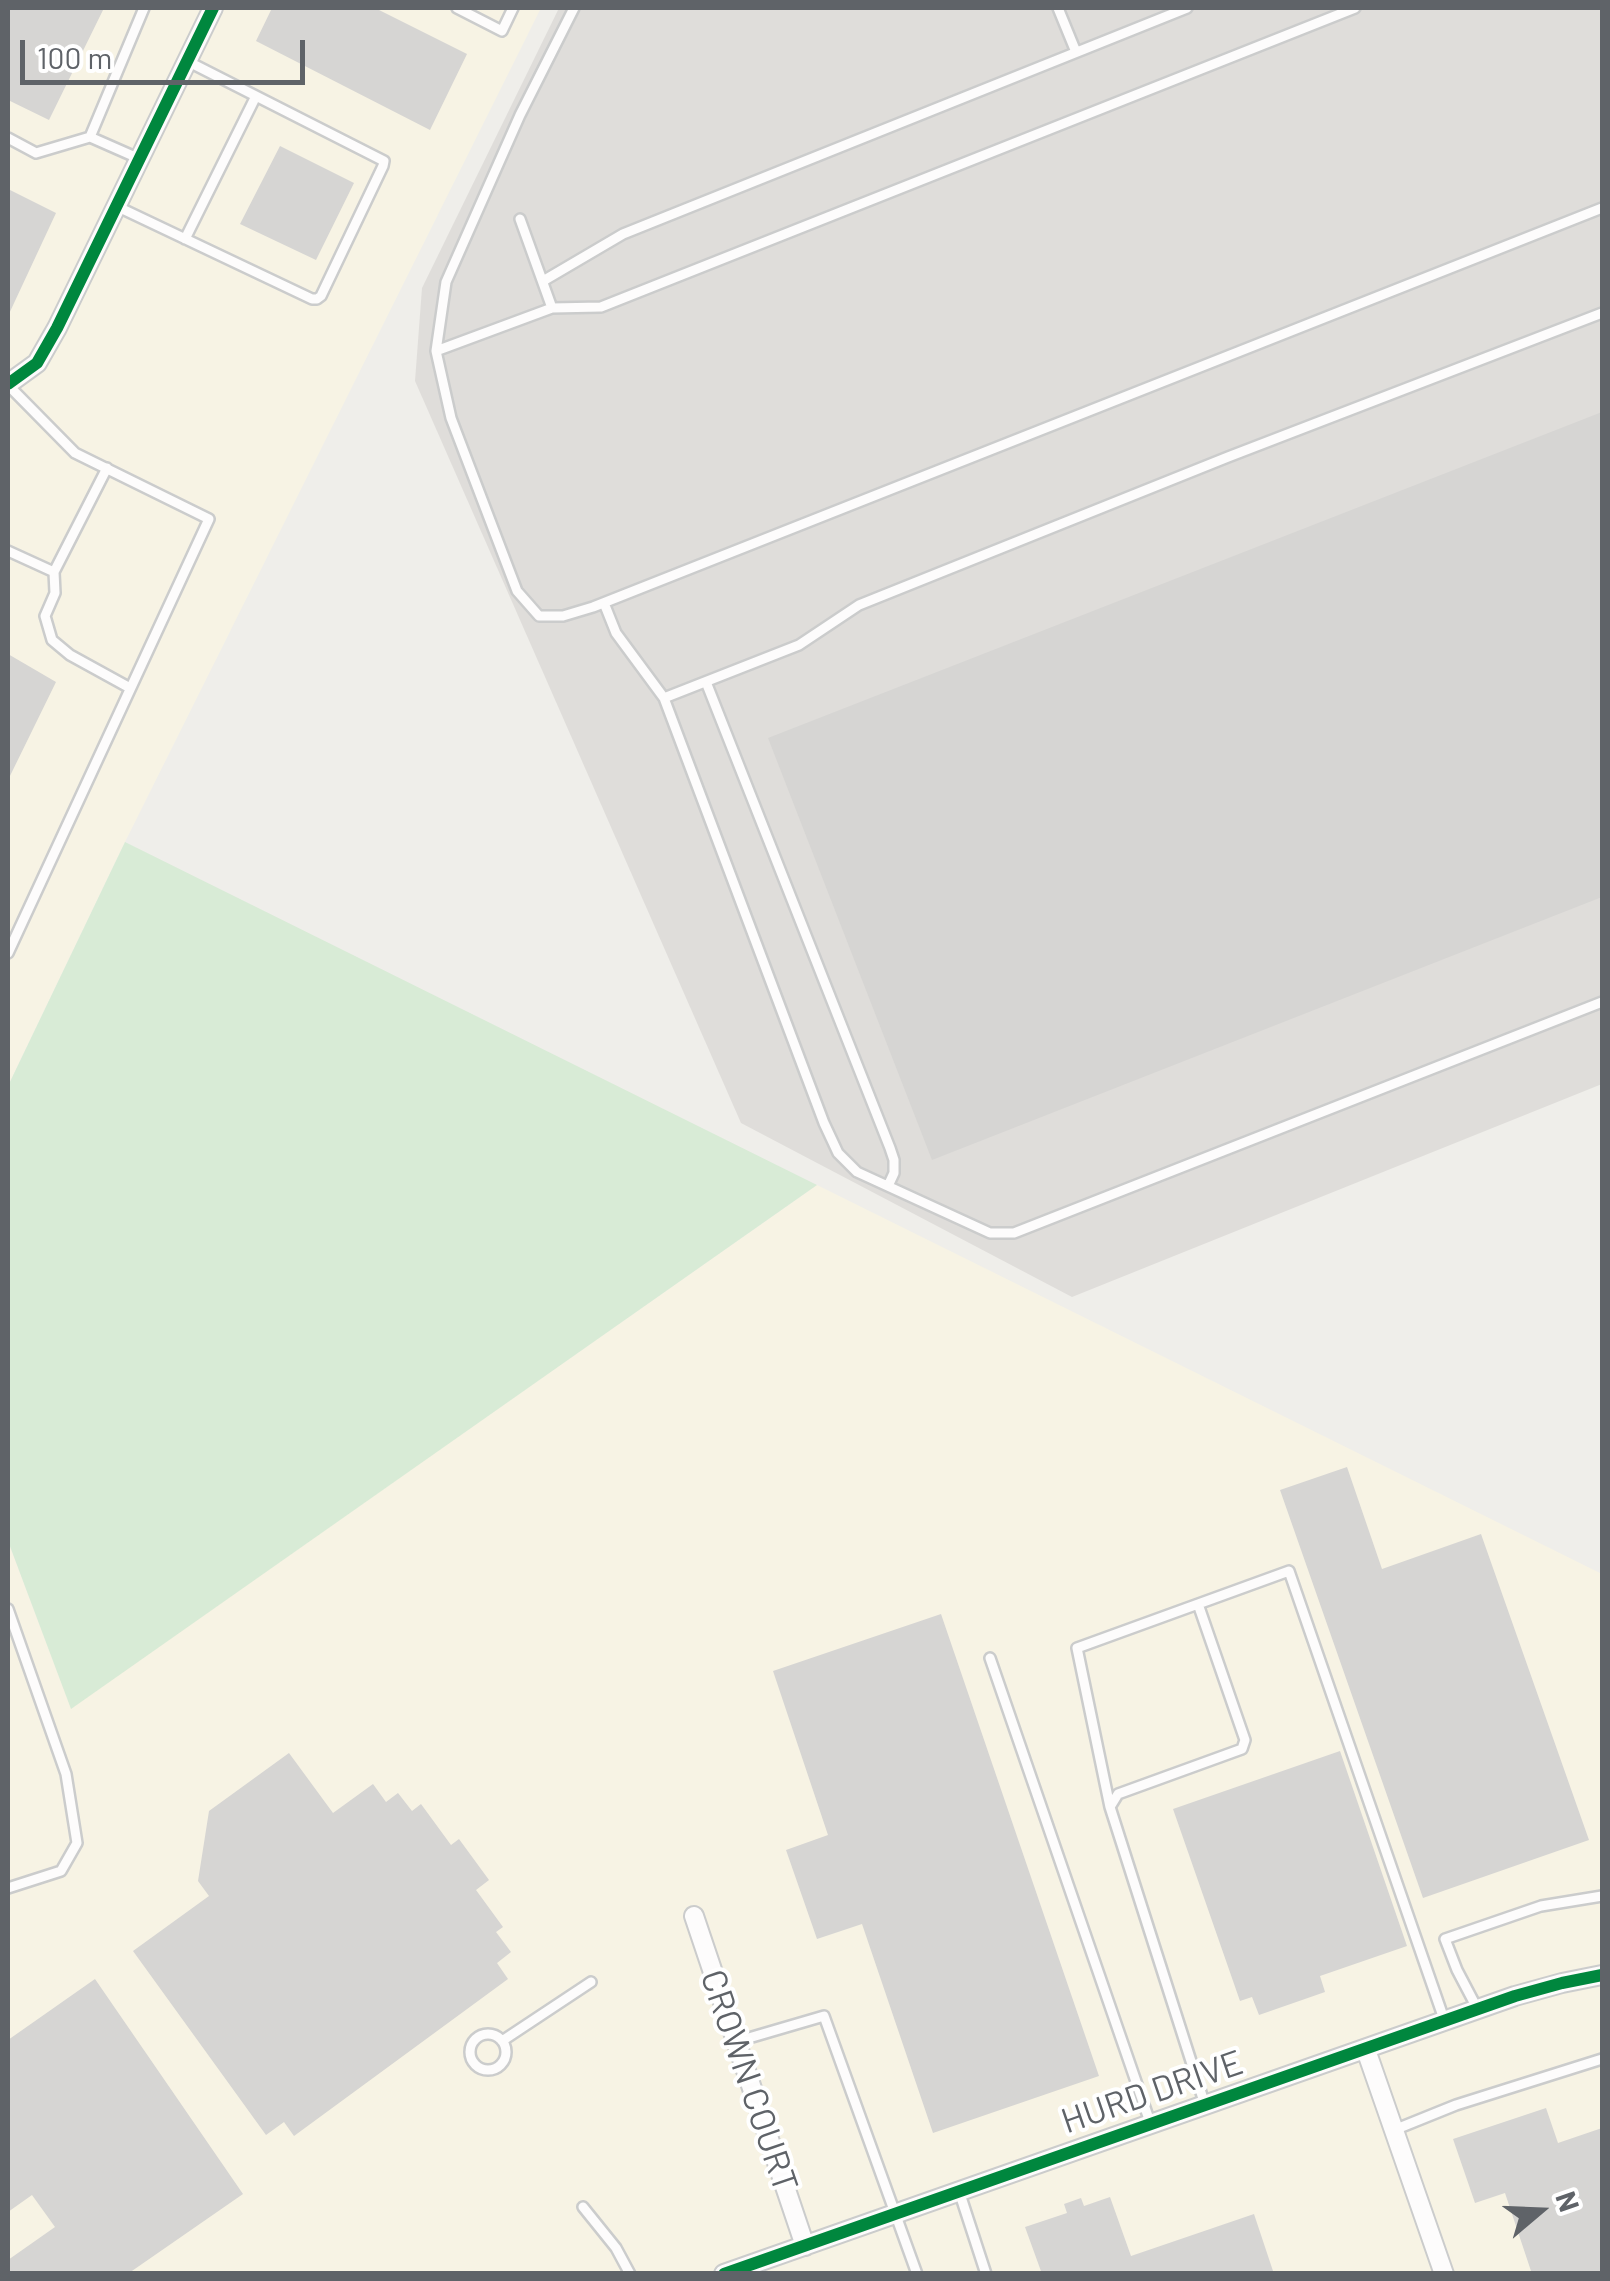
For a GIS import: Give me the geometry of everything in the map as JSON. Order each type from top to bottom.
[{"type":"street","points":[[8,385],[37,363],[57,328],[213,8]]},
{"type":"street","name":"CROWN COURT","points":[[694,1916],[805,2246]]},
{"type":"street","name":"HURD DRIVE","points":[[724,2274],[1538,1989],[1602,1975]]},
{"type":"street","points":[[1366,2050],[1444,2274]]},
{"type":"lane","points":[[90,137],[144,8]]},
{"type":"lane","points":[[457,8],[502,31],[513,8]]},
{"type":"lane","points":[[574,8],[520,115],[446,282],[436,351],[451,418],[517,592],[538,616],[563,616],[604,603],[1602,208]]},
{"type":"lane","points":[[1058,8],[1076,52]]},
{"type":"lane","points":[[543,281],[623,234],[1187,8]]},
{"type":"lane","points":[[436,351],[552,308],[600,308],[1355,8]]},
{"type":"lane","points":[[116,206],[312,299],[320,296],[384,161],[187,61]]},
{"type":"lane","points":[[185,239],[256,96]]},
{"type":"lane","points":[[8,138],[36,153],[90,137],[140,159]]},
{"type":"lane","points":[[520,219],[552,308]]},
{"type":"lane","points":[[664,698],[799,645],[859,605],[1602,313]]},
{"type":"lane","points":[[8,385],[76,453],[208,519],[8,953]]},
{"type":"lane","points":[[106,468],[54,572],[54,593],[45,616],[52,640],[70,655],[130,688]]},
{"type":"lane","points":[[8,552],[54,572]]},
{"type":"lane","points":[[604,603],[616,633],[664,698],[838,1153],[858,1172],[990,1233],[1014,1233],[1602,1002]]},
{"type":"lane","points":[[706,682],[890,1148],[894,1173],[888,1186]]},
{"type":"lane","points":[[1205,2105],[1110,1807],[1077,1648],[1289,1571],[1445,2022]]},
{"type":"lane","points":[[1110,1807],[1118,1794],[1242,1750],[1245,1740],[1198,1604]]},
{"type":"lane","points":[[8,1609],[66,1774],[76,1843],[61,1871],[8,1888]]},
{"type":"lane","points":[[990,1658],[1151,2125]]},
{"type":"lane","points":[[1478,2010],[1445,1939],[1541,1906],[1602,1896]]},
{"type":"lane","points":[[502,2041],[590,1982]]},
{"type":"lane","points":[[736,2042],[824,2016],[917,2274]]},
{"type":"lane","points":[[490,2034],[502,2041],[506,2055],[501,2066],[484,2071],[473,2064],[470,2046],[478,2036],[490,2034]]},
{"type":"lane","points":[[1394,2130],[1456,2105],[1602,2058]]},
{"type":"lane","points":[[959,2192],[986,2274]]},
{"type":"lane","points":[[583,2207],[616,2248],[630,2274]]},
{"type":"shaded area","points":[[8,8],[541,8],[125,842],[8,1086]]},
{"type":"shaded area","points":[[559,8],[1602,8],[1602,1084],[1072,1297],[741,1123],[415,381],[422,288]]},
{"type":"shaded area","points":[[817,1185],[1602,1574],[1602,2273],[8,2273],[8,1541],[71,1708]]},
{"type":"green space","points":[[125,842],[817,1185],[71,1709],[8,1541],[8,1086]]},
{"type":"building","points":[[8,8],[104,8],[49,120],[8,100]]},
{"type":"building","points":[[272,8],[375,8],[467,54],[430,130],[256,41]]},
{"type":"building","points":[[280,146],[354,183],[316,260],[240,224]]},
{"type":"building","points":[[8,189],[56,213],[8,316]]},
{"type":"building","points":[[1602,412],[1602,897],[932,1160],[768,738]]},
{"type":"building","points":[[8,654],[56,682],[8,780]]},
{"type":"building","points":[[1347,1467],[1382,1569],[1481,1534],[1589,1840],[1423,1898],[1280,1490]]},
{"type":"building","points":[[941,1614],[1099,2076],[933,2133],[862,1924],[817,1939],[786,1850],[828,1835],[773,1671]]},
{"type":"building","points":[[1340,1751],[1407,1946],[1320,1976],[1325,1992],[1259,2015],[1252,1997],[1240,2001],[1173,1809]]},
{"type":"building","points":[[289,1753],[333,1813],[373,1784],[386,1802],[398,1793],[412,1811],[421,1804],[451,1845],[459,1839],[489,1880],[476,1890],[503,1927],[496,1932],[511,1952],[497,1963],[508,1979],[294,2136],[284,2122],[266,2135],[133,1951],[209,1896],[198,1881],[209,1811]]},
{"type":"building","points":[[95,1979],[243,2194],[129,2273],[8,2274],[8,2260],[55,2227],[32,2195],[8,2212],[8,2040]]},
{"type":"building","points":[[1546,2108],[1558,2143],[1602,2128],[1602,2274],[1532,2274],[1505,2193],[1475,2203],[1453,2139]]},
{"type":"building","points":[[1110,2197],[1131,2256],[1254,2214],[1274,2274],[1042,2274],[1025,2227],[1067,2213],[1064,2204],[1081,2198],[1084,2206]]},
{"type":"cycle path","points":[[8,384],[37,363],[57,328],[213,8]]},
{"type":"cycle path","points":[[724,2274],[1515,1996],[1602,1975]]}]
